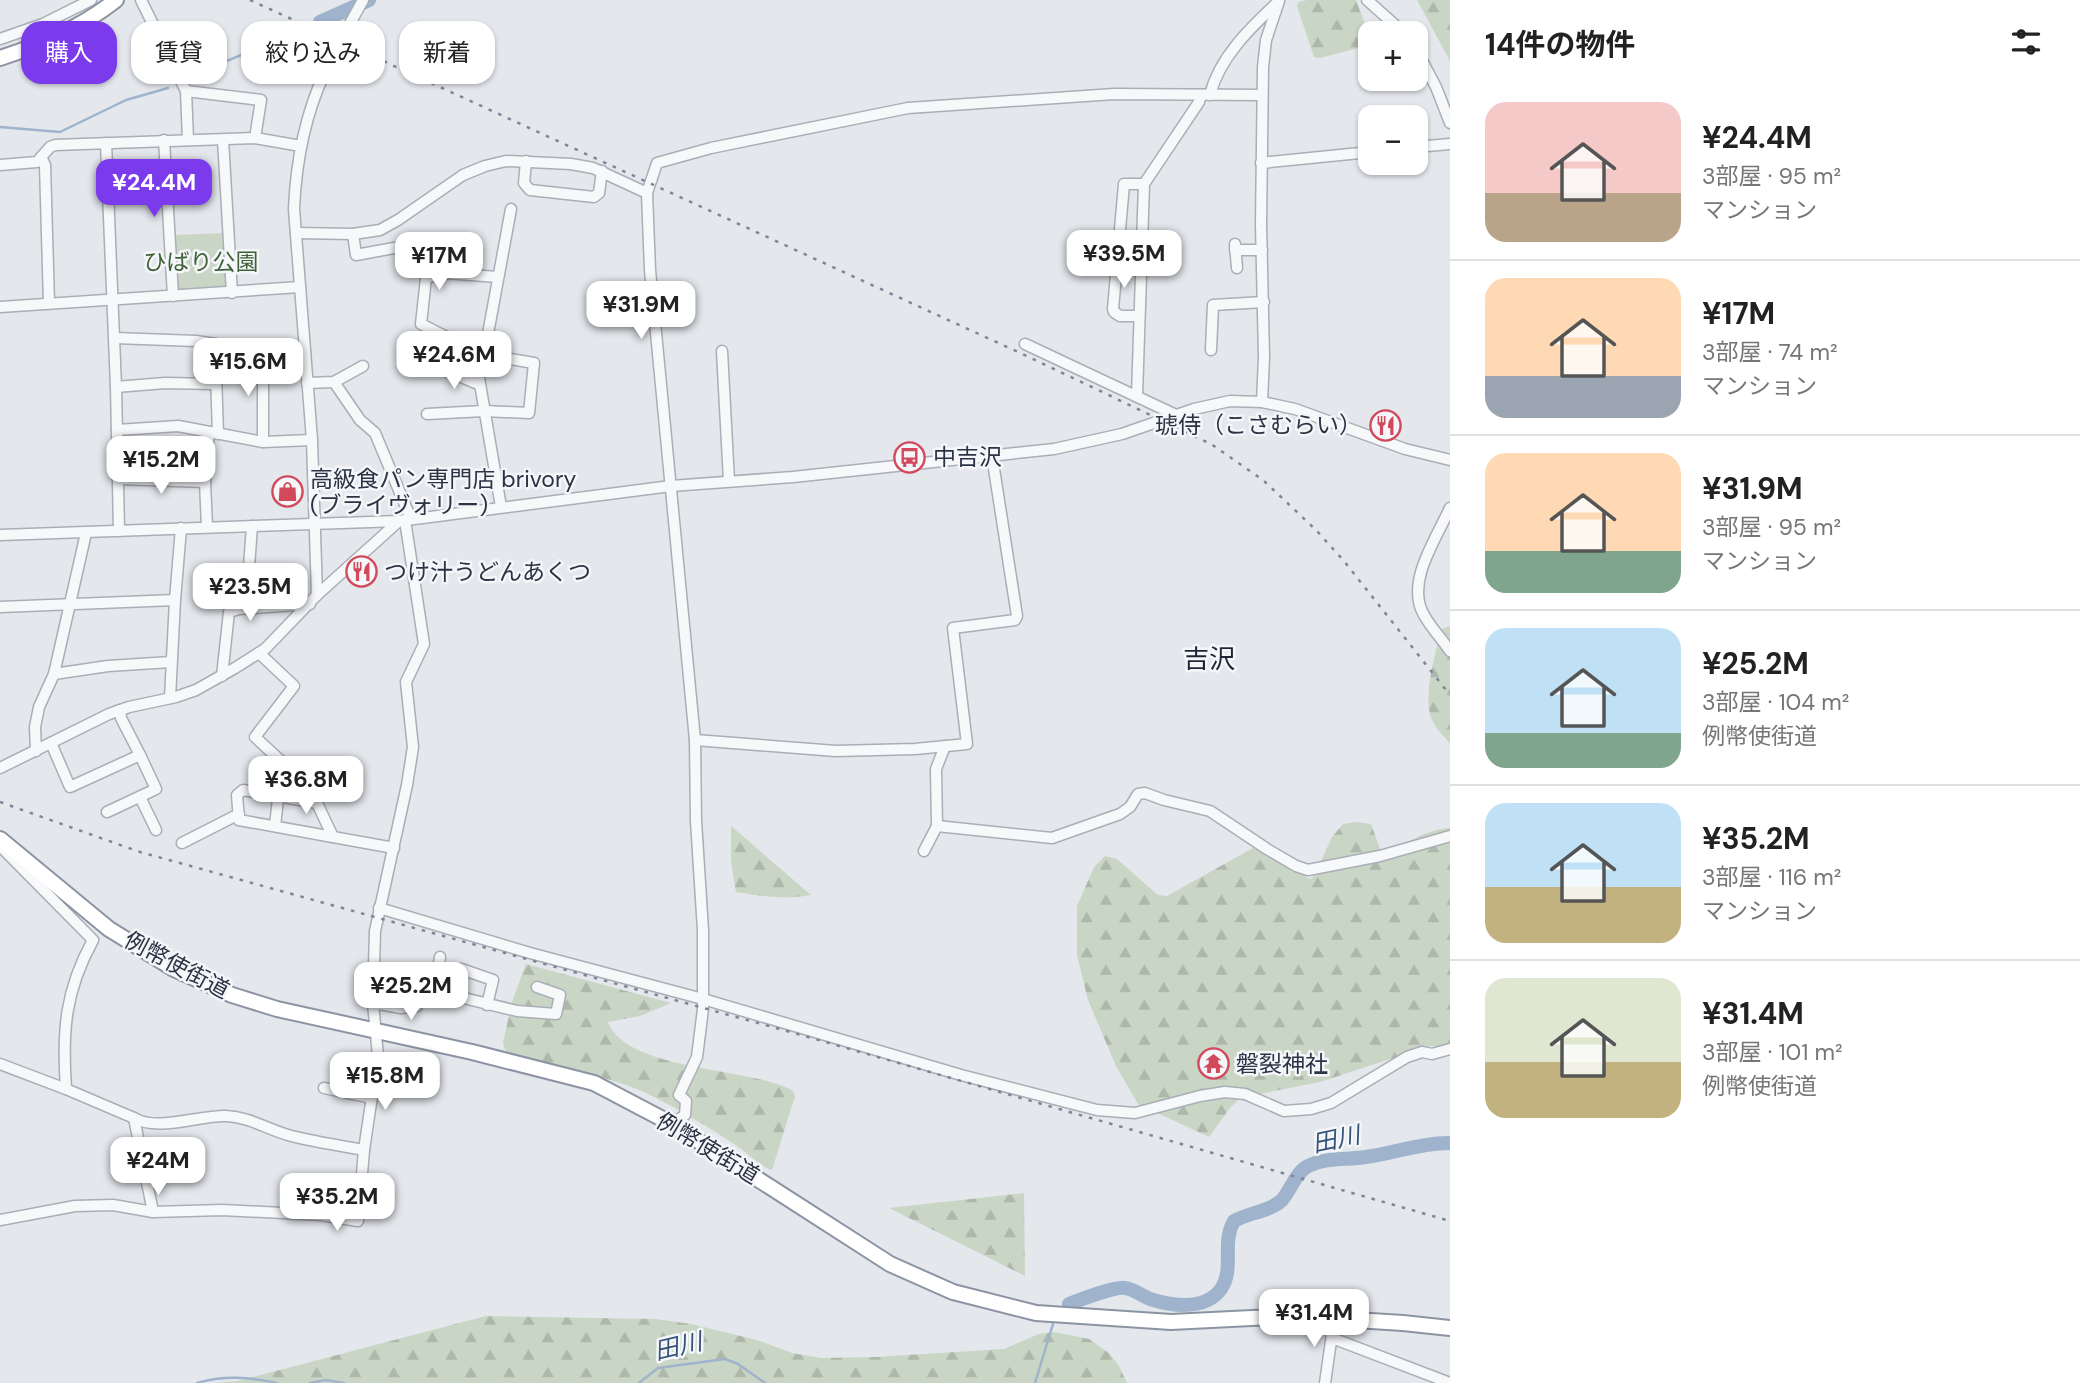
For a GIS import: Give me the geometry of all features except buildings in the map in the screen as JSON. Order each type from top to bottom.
[{"type":"highway","points":[[0,58],[61,36],[116,0]]},
{"type":"highway","name":"例幣使街道","points":[[0,839],[109,929],[174,969],[233,995],[277,1009],[472,1052],[594,1083],[672,1124],[890,1264],[953,1292],[1036,1313],[1171,1322],[1290,1316],[1450,1328]]},
{"type":"street","points":[[0,40],[43,24],[91,0]]},
{"type":"street","points":[[141,0],[186,90],[188,140]]},
{"type":"street","points":[[317,595],[312,440],[296,233],[295,181],[301,146],[323,74],[363,0]]},
{"type":"street","points":[[1367,0],[1391,21]]},
{"type":"street","points":[[1262,402],[1262,94],[1264,51],[1280,1]]},
{"type":"street","points":[[1137,396],[1144,184],[1213,85],[1237,43],[1280,1]]},
{"type":"street","points":[[1428,71],[1450,123]]},
{"type":"street","points":[[186,90],[261,100],[255,138]]},
{"type":"street","points":[[672,1124],[685,1115],[686,1101],[679,1095],[697,1057],[703,999],[695,740],[650,270],[647,193],[657,163],[888,111],[962,103],[1114,94],[1262,94]]},
{"type":"street","points":[[0,165],[37,162],[52,145],[255,138],[301,146]]},
{"type":"street","points":[[164,140],[173,296]]},
{"type":"street","points":[[223,140],[232,293]]},
{"type":"street","points":[[106,143],[115,338],[119,531]]},
{"type":"street","points":[[1428,146],[1450,144]]},
{"type":"street","points":[[1262,163],[1358,153]]},
{"type":"street","points":[[41,157],[45,165],[49,303]]},
{"type":"street","points":[[296,233],[353,234],[385,228],[473,171],[495,163],[526,161],[580,165],[602,171],[647,193]]},
{"type":"street","points":[[526,161],[524,183],[530,190],[594,197],[599,193],[602,171]]},
{"type":"street","points":[[1139,316],[1120,316],[1114,313],[1116,258],[1124,184],[1144,184]]},
{"type":"street","points":[[501,507],[477,366],[480,354],[485,350],[511,209]]},
{"type":"street","points":[[353,234],[356,255],[394,248],[411,248],[426,278],[421,324],[480,354],[534,363],[529,413],[484,411],[427,414]]},
{"type":"street","points":[[1237,268],[1235,246],[1262,250]]},
{"type":"street","points":[[1116,258],[1140,260]]},
{"type":"street","points":[[426,278],[445,273],[497,277]]},
{"type":"street","points":[[0,307],[300,287]]},
{"type":"street","points":[[1211,350],[1213,304],[1264,302]]},
{"type":"street","points":[[115,338],[215,344],[263,355],[305,352]]},
{"type":"street","points":[[207,527],[205,482],[214,433],[215,344]]},
{"type":"street","points":[[1025,344],[1176,415]]},
{"type":"street","points":[[722,351],[729,481]]},
{"type":"street","points":[[263,355],[263,442]]},
{"type":"street","points":[[307,383],[334,382],[363,366]]},
{"type":"street","points":[[440,368],[480,385]]},
{"type":"street","points":[[0,1220],[75,1206],[113,1205],[153,1212],[247,1211],[321,1215],[358,1221],[364,1150],[378,1056],[373,1003],[375,931],[394,848],[412,747],[406,682],[424,644],[405,520],[374,433],[359,420],[334,382]]},
{"type":"street","points":[[116,387],[165,383],[216,384]]},
{"type":"street","points":[[0,535],[405,520],[671,486],[793,477],[992,456],[1092,442],[1230,401],[1262,402],[1295,409],[1405,449],[1450,460]]},
{"type":"street","points":[[117,430],[178,426],[263,442],[312,440]]},
{"type":"street","points":[[695,740],[835,751],[915,749],[967,744],[953,628],[1015,620],[1017,616],[992,456]]},
{"type":"street","points":[[118,479],[205,482]]},
{"type":"street","points":[[1450,508],[1419,577],[1416,597],[1423,615],[1450,650]]},
{"type":"street","points":[[0,768],[91,722],[120,710],[196,690],[222,676],[259,653],[317,595],[405,520]]},
{"type":"street","points":[[246,608],[252,526]]},
{"type":"street","points":[[170,698],[174,600],[181,528]]},
{"type":"street","points":[[36,751],[35,727],[39,707],[54,674],[86,533]]},
{"type":"street","points":[[0,607],[174,600]]},
{"type":"street","points":[[222,676],[229,612],[246,608],[310,604]]},
{"type":"street","points":[[259,653],[294,686],[256,737],[282,762],[275,826]]},
{"type":"street","points":[[54,674],[107,666],[172,663]]},
{"type":"street","points":[[107,813],[156,789],[121,718],[120,710]]},
{"type":"street","points":[[51,743],[70,787],[140,755]]},
{"type":"street","points":[[924,851],[937,826],[936,769],[945,746]]},
{"type":"street","points":[[333,837],[317,803],[243,790],[237,794],[239,820],[275,826],[333,837],[394,848]]},
{"type":"street","points":[[937,826],[1052,838],[1120,814],[1138,794],[1145,793],[1210,811],[1267,849],[1308,870],[1380,856],[1450,836]]},
{"type":"street","points":[[139,797],[156,830]]},
{"type":"street","points":[[182,843],[239,814]]},
{"type":"street","points":[[0,846],[93,940],[71,989],[66,1020],[66,1089]]},
{"type":"street","points":[[379,908],[1055,1101],[1097,1110],[1135,1113],[1224,1092],[1245,1094],[1284,1111],[1311,1109],[1331,1103],[1407,1058],[1422,1052],[1432,1054],[1450,1049]]},
{"type":"street","points":[[435,991],[440,957]]},
{"type":"street","points":[[461,969],[494,980],[487,1005]]},
{"type":"street","points":[[373,1003],[417,1006],[421,991],[435,991],[517,1011],[556,1014],[560,995],[537,988]]},
{"type":"street","points":[[0,1064],[141,1122],[240,1117],[287,1135],[364,1150]]},
{"type":"street","points":[[324,1088],[372,1098]]},
{"type":"street","points":[[134,1118],[153,1212]]},
{"type":"street","points":[[1325,1383],[1334,1320]]},
{"type":"street","points":[[1332,1338],[1450,1383]]},
{"type":"green space","points":[[1356,0],[1364,21],[1358,21],[1358,48],[1320,58],[1314,57],[1298,2]]},
{"type":"green space","points":[[1417,0],[1450,0],[1450,61]]},
{"type":"green space","name":"ひばり公園","points":[[226,233],[225,288],[179,291],[176,286],[174,235]]},
{"type":"green space","points":[[1450,626],[1450,744],[1433,722],[1428,702],[1441,629]]},
{"type":"green space","points":[[1343,824],[1371,824],[1383,857],[1424,834],[1450,828],[1450,1046],[1430,1046],[1320,1082],[1238,1100],[1209,1137],[1138,1104],[1116,1066],[1088,1000],[1077,955],[1077,906],[1094,867],[1105,856],[1117,859],[1158,895],[1167,896],[1253,848],[1310,879],[1314,876],[1332,837]]},
{"type":"green space","points":[[731,826],[811,895],[783,897],[736,892],[731,861]]},
{"type":"green space","points":[[526,964],[671,1003],[640,1016],[608,1022],[620,1038],[638,1050],[690,1066],[772,1082],[792,1090],[795,1096],[772,1170],[696,1120],[636,1089],[583,1074],[509,1061],[503,1043],[512,1002]]},
{"type":"green space","points":[[1024,1193],[1025,1276],[889,1208]]},
{"type":"green space","points":[[486,1316],[656,1319],[691,1324],[757,1340],[792,1353],[821,1358],[1004,1349],[1039,1334],[1054,1332],[1089,1339],[1109,1353],[1127,1383],[214,1383],[238,1381]]},
{"type":"waterway","points":[[322,21],[369,0]]},
{"type":"waterway","points":[[227,61],[241,55]]},
{"type":"waterway","points":[[0,127],[60,132],[126,100],[168,88]]},
{"type":"waterway","name":"田川","points":[[1069,1304],[1120,1288],[1150,1299],[1178,1305],[1206,1301],[1221,1289],[1225,1281],[1228,1238],[1234,1221],[1277,1204],[1308,1166],[1329,1160],[1366,1157],[1450,1143]]},
{"type":"waterway","name":"田川","points":[[1035,1383],[1053,1324]]},
{"type":"waterway","name":"田川","points":[[639,1383],[658,1368],[725,1359],[738,1364],[765,1383]]},
{"type":"waterway","name":"田川","points":[[197,1383],[237,1378],[277,1383]]},
{"type":"waterway","name":"田川","points":[[310,1383],[326,1380],[344,1383]]},
{"type":"railway","points":[[250,0],[1029,357],[1211,444],[1263,480],[1316,530],[1344,561],[1450,695]]},
{"type":"railway","points":[[0,802],[140,852],[794,1033],[1450,1221]]},
{"type":"place","name":"琥侍（こさむらい）","points":[[1385,425]]},
{"type":"place","name":"中吉沢","points":[[910,457]]},
{"type":"place","name":"高級食パン専門店 brivory (ブライヴォリー)","points":[[287,492]]},
{"type":"place","name":"つけ汁うどんあくつ","points":[[361,572]]},
{"type":"place","name":"磐裂神社","points":[[1213,1064]]},
{"type":"district","name":"吉沢","points":[[1209,659]]}]
